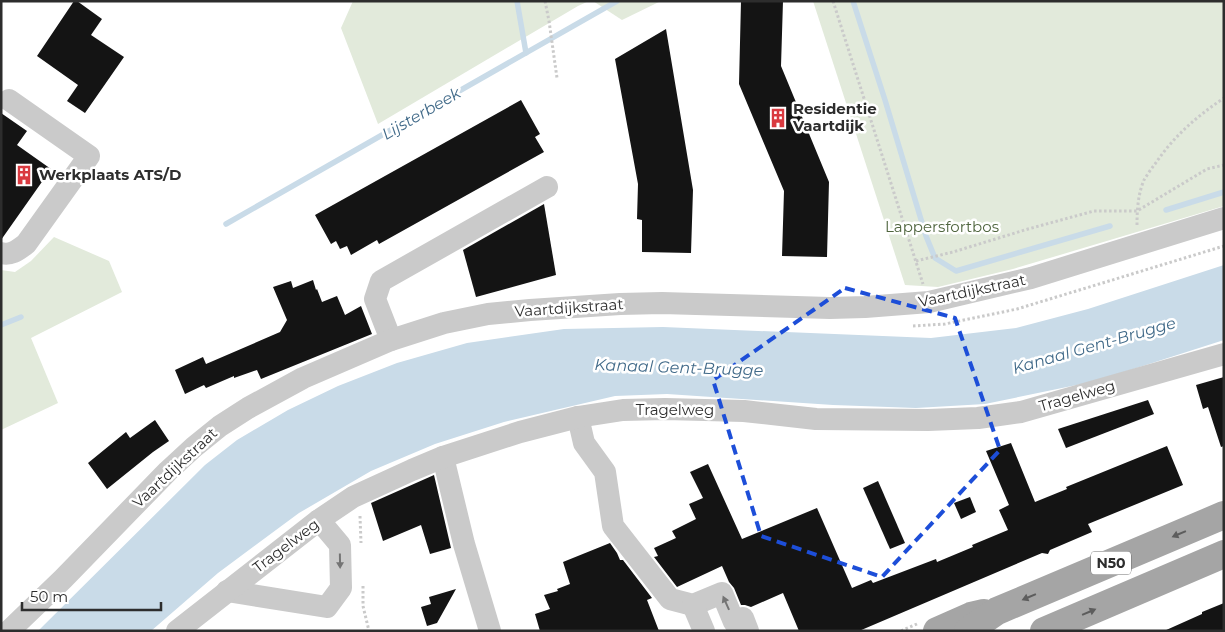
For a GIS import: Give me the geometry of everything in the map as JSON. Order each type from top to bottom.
[{"type":"main road","name":"N50","points":[[968,631],[998,611],[1224,515]]},
{"type":"main road","name":"N50","points":[[1044,631],[1224,554]]},
{"type":"main road","name":"N50","points":[[937,631],[971,616],[998,611]]},
{"type":"street","points":[[1,253],[7,254],[17,251],[26,244],[89,156],[9,100]]},
{"type":"street","points":[[392,340],[375,299],[381,281],[547,187]]},
{"type":"street","name":"Vaartdijkstraat","points":[[9,631],[63,579],[168,471],[194,446],[220,426],[295,382],[392,340],[444,323],[488,314],[530,310],[654,303],[830,308],[929,302],[1031,278],[1224,218]]},
{"type":"street","name":"Tragelweg","points":[[177,631],[319,520],[353,497],[444,457],[520,432],[578,417],[623,410],[744,411],[816,418],[928,420],[978,418],[1021,412],[1224,354]]},
{"type":"street","points":[[578,417],[584,443],[605,472],[613,526],[670,599],[692,605],[722,593],[734,622],[742,618],[748,631]]},
{"type":"street","points":[[444,457],[464,544],[490,631]]},
{"type":"street","points":[[227,591],[327,606],[341,588],[340,545],[319,520]]},
{"type":"street","points":[[692,605],[704,631]]},
{"type":"path","points":[[544,1],[558,78]]},
{"type":"path","points":[[833,1],[929,302]]},
{"type":"path","points":[[1141,244],[1137,224],[1137,211],[1144,180],[1159,158],[1192,121],[1224,98]]},
{"type":"path","points":[[916,260],[945,254],[1028,229],[1094,212],[1137,211],[1207,169],[1224,165]]},
{"type":"path","name":"Vaartdijkstraat","points":[[910,326],[945,324],[1017,309],[1224,246]]},
{"type":"highlighted area","points":[[845,288],[955,318],[1000,450],[882,577],[761,536],[713,380]]},
{"type":"green space","points":[[353,1],[589,1],[378,124],[341,28]]},
{"type":"green space","points":[[593,1],[661,1],[622,20]]},
{"type":"green space","name":"Lappersfortbos","points":[[813,1],[1224,1],[1224,206],[1013,269],[938,287],[905,285]]},
{"type":"green space","points":[[54,237],[109,261],[122,292],[31,338],[58,403],[1,430],[1,270],[15,272],[31,261]]},
{"type":"water","name":"Kanaal Gent-Brugge","points":[[1224,265],[1224,340],[1096,381],[985,404],[916,408],[833,405],[667,394],[615,396],[504,422],[435,444],[371,471],[299,513],[218,573],[151,631],[38,631],[205,465],[237,440],[288,410],[338,386],[397,363],[467,343],[564,329],[663,327],[931,338],[1016,328],[1088,309]]},
{"type":"building","points":[[74,1],[77,1],[102,19],[91,35],[124,57],[85,113],[67,101],[78,85],[37,56]]},
{"type":"building","name":"Residentie Vaartdijk","points":[[741,1],[783,1],[781,66],[829,182],[827,257],[782,256],[784,191],[739,84]]},
{"type":"building","points":[[666,29],[693,190],[691,253],[642,252],[642,220],[637,219],[638,184],[615,59]]},
{"type":"building","points":[[521,100],[540,134],[535,137],[544,152],[379,244],[377,240],[351,255],[347,246],[340,249],[336,241],[331,244],[315,215]]},
{"type":"building","name":"Werkplaats ATS/D","points":[[1,113],[27,131],[17,145],[51,169],[1,240]]},
{"type":"building","points":[[544,204],[556,275],[476,297],[463,250]]},
{"type":"building","points":[[313,280],[322,302],[337,296],[345,315],[361,306],[372,334],[261,379],[257,370],[234,378],[234,376],[206,388],[204,385],[185,394],[175,370],[203,357],[206,364],[280,332],[287,320],[273,287],[291,281],[293,288]]},
{"type":"building","points":[[1224,377],[1224,446],[1221,447],[1208,407],[1203,409],[1196,385]]},
{"type":"building","points":[[1148,400],[1154,414],[1066,448],[1058,429]]},
{"type":"building","points":[[155,420],[169,441],[107,489],[88,463],[126,432],[130,438]]},
{"type":"building","points":[[1011,443],[1035,502],[1067,489],[1066,487],[1167,446],[1183,485],[1088,524],[1092,532],[1050,550],[1048,554],[1042,553],[859,631],[799,631],[783,593],[751,607],[741,605],[722,566],[677,587],[654,557],[658,556],[654,548],[676,538],[672,531],[696,519],[689,504],[703,498],[690,472],[708,464],[742,539],[817,508],[852,588],[871,580],[873,583],[936,559],[937,562],[1008,530],[999,510],[1009,505],[986,451]]},
{"type":"building","points":[[434,475],[451,548],[430,554],[421,525],[383,541],[371,503]]},
{"type":"building","points":[[878,481],[905,543],[890,549],[863,488]]},
{"type":"building","points":[[970,497],[976,512],[961,519],[954,503]]},
{"type":"building","points":[[610,543],[620,560],[623,560],[652,598],[647,600],[659,631],[540,631],[535,614],[550,609],[544,595],[558,591],[557,589],[570,584],[563,562]]},
{"type":"building","points":[[456,589],[437,623],[427,626],[421,607],[431,604],[429,597]]},
{"type":"building","points":[[1224,603],[1224,631],[1164,631],[1202,614],[1202,612]]},
{"type":"waterway","points":[[517,1],[526,53]]},
{"type":"waterway","name":"Lijsterbeek","points":[[226,224],[617,1]]},
{"type":"waterway","points":[[853,1],[926,236],[935,258],[956,271],[1110,226]]},
{"type":"waterway","points":[[1166,210],[1224,192]]},
{"type":"waterway","name":"Lijsterbeek","points":[[1,325],[21,317]]},
{"type":"place","name":"Residentie Vaartdijk","points":[[778,118]]},
{"type":"place","name":"Werkplaats ATS/D","points":[[24,175]]}]
